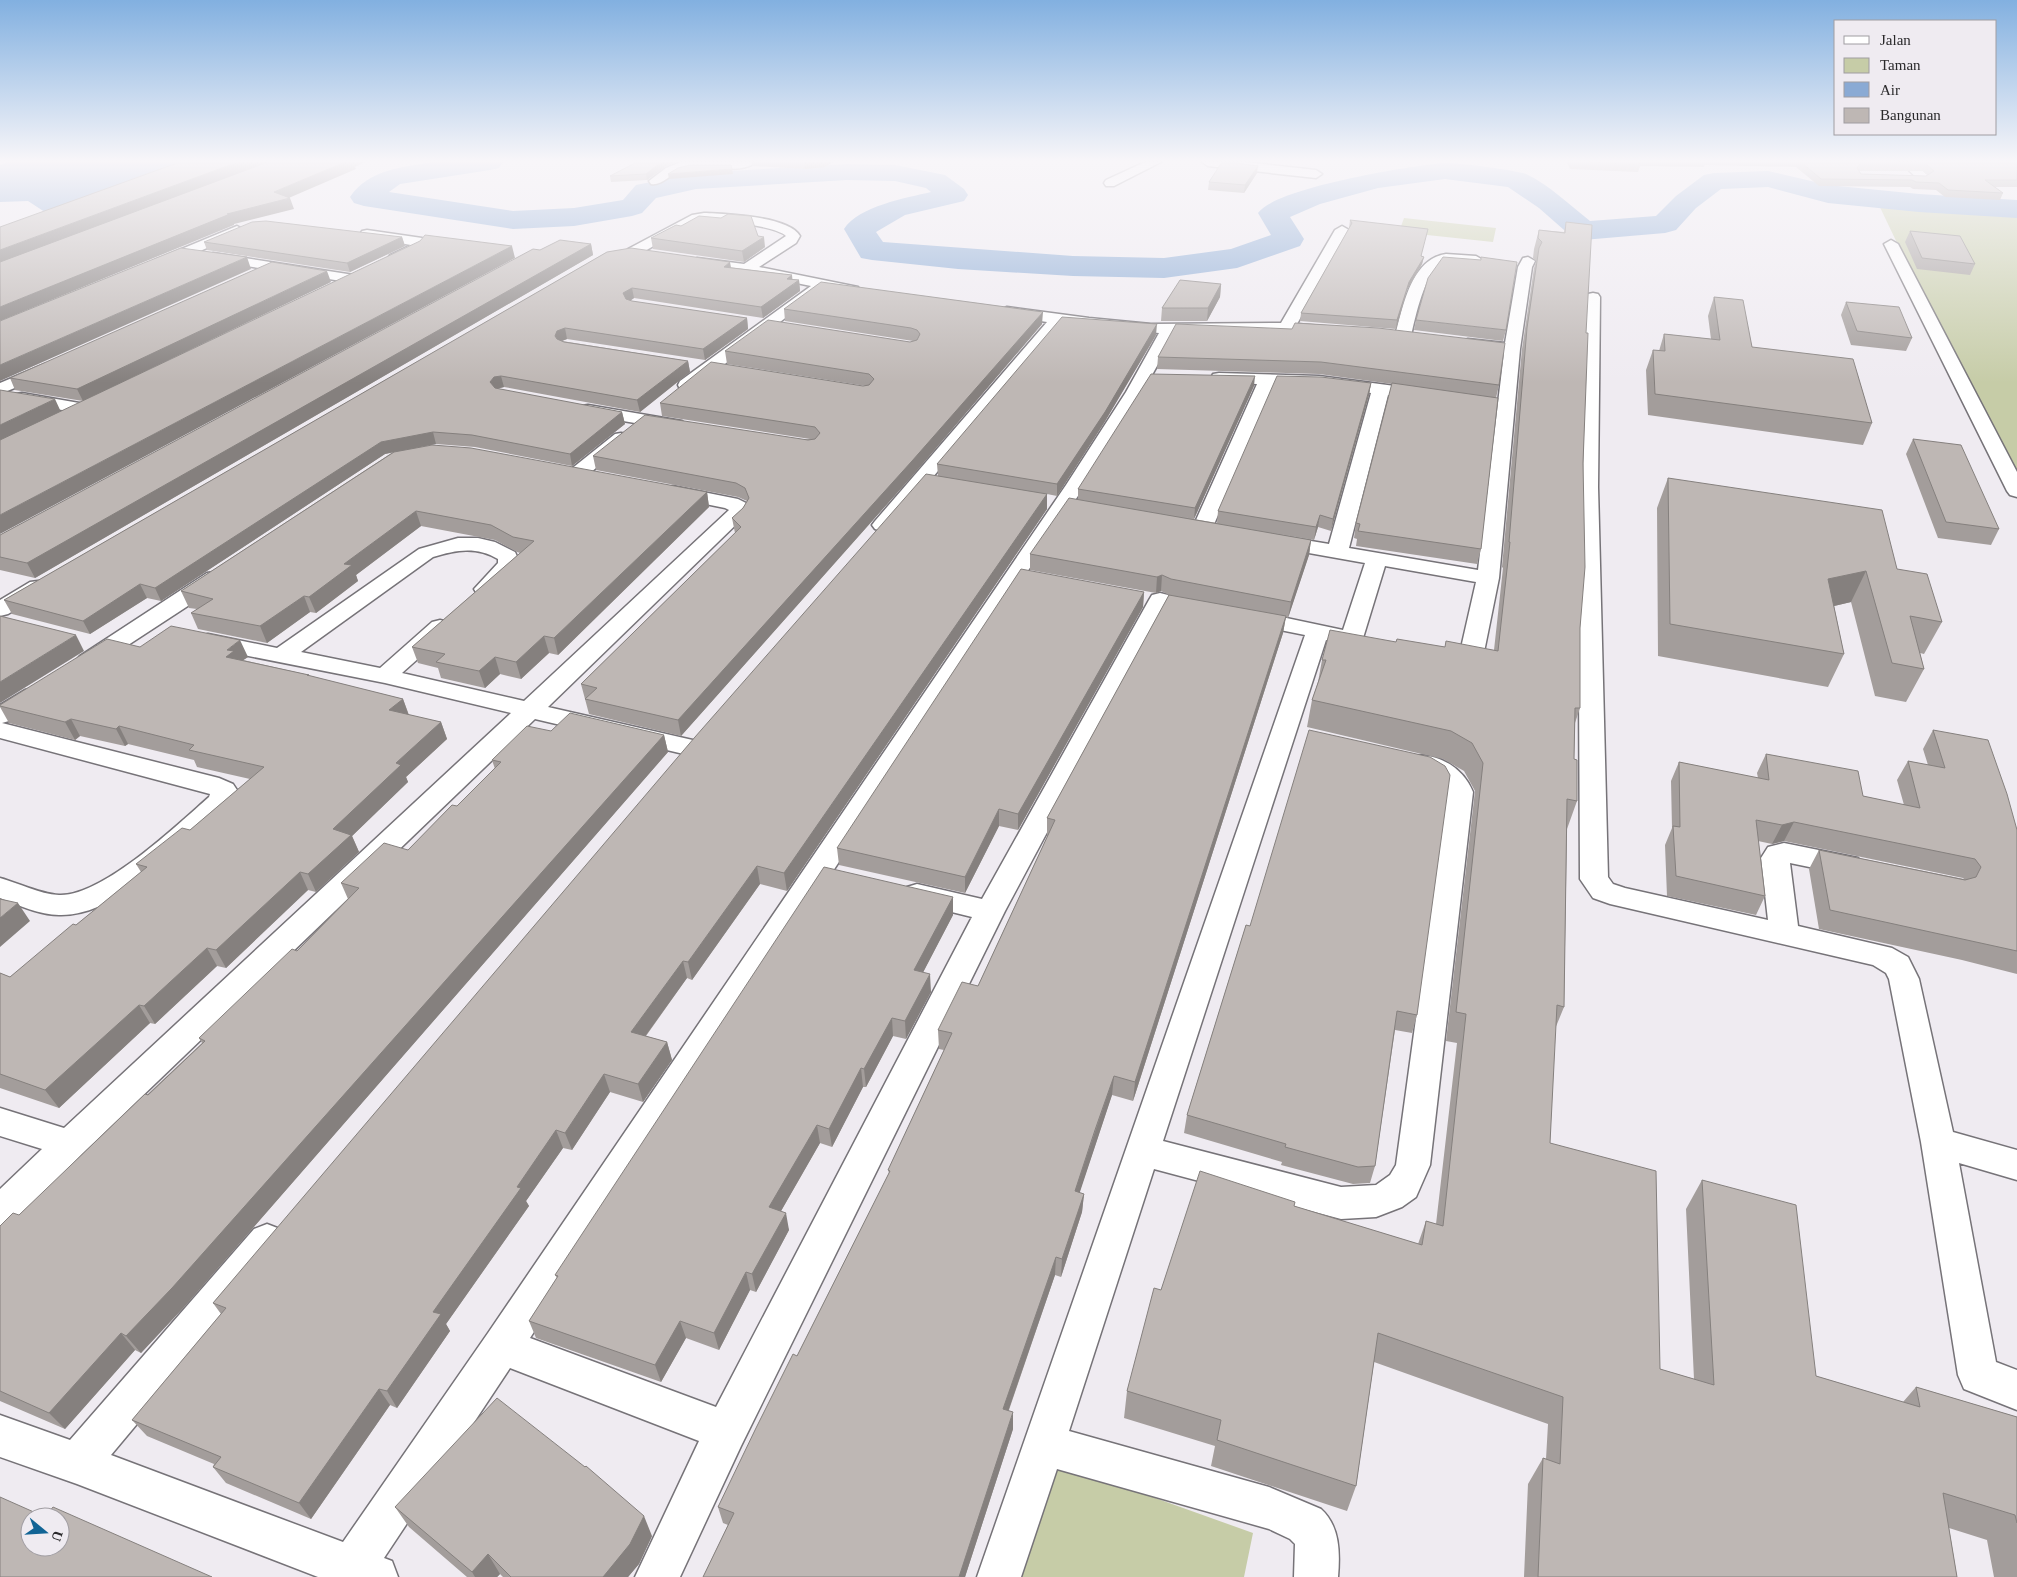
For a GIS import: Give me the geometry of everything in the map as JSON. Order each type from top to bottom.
[{"type":"street","points":[[150,267],[226,236]]},
{"type":"street","points":[[327,292],[418,247],[422,242],[376,236]]},
{"type":"street","points":[[653,255],[626,253],[661,236]]},
{"type":"street","points":[[747,269],[791,240],[793,236]]},
{"type":"street","points":[[1287,327],[1339,236]]},
{"type":"street","points":[[1891,244],[2017,491]]},
{"type":"street","points":[[185,253],[354,278]]},
{"type":"street","points":[[1402,336],[1412,302],[1431,264],[1437,260],[1448,258],[1486,262]]},
{"type":"street","points":[[682,260],[747,269],[821,285],[870,292]]},
{"type":"street","points":[[1422,654],[1460,658],[1472,652],[1488,578],[1497,404],[1512,349],[1523,265]]},
{"type":"street","points":[[246,279],[273,267]]},
{"type":"street","points":[[672,397],[708,368],[821,285]]},
{"type":"street","points":[[1593,297],[1588,487],[1594,879],[1603,891],[1620,897],[1881,956],[1897,965],[1902,971],[1938,1142],[1978,1376],[2017,1390]]},
{"type":"street","points":[[987,310],[1057,320],[1169,329],[1287,327],[1342,331]]},
{"type":"street","points":[[863,547],[930,481],[1057,320]]},
{"type":"street","points":[[746,323],[784,328]]},
{"type":"street","points":[[0,1436],[77,1463],[364,1572],[502,1346],[818,872],[1024,577],[1063,505],[1154,376],[1169,329]]},
{"type":"street","points":[[1385,334],[1421,338]]},
{"type":"street","points":[[1457,342],[1512,349]]},
{"type":"street","points":[[0,389],[55,365]]},
{"type":"street","points":[[689,365],[727,371]]},
{"type":"street","points":[[1202,377],[1345,384],[1439,397]]},
{"type":"street","points":[[1202,529],[1268,379]]},
{"type":"street","points":[[1337,552],[1381,389]]},
{"type":"street","points":[[0,395],[85,409]]},
{"type":"street","points":[[60,422],[103,400]]},
{"type":"street","points":[[569,406],[689,427]]},
{"type":"street","points":[[596,478],[568,473],[658,408]]},
{"type":"street","points":[[0,1213],[70,1144],[736,517],[739,512],[739,507],[730,503],[654,489]]},
{"type":"street","points":[[1260,539],[1488,578]]},
{"type":"street","points":[[281,656],[426,553],[448,545],[465,542],[478,544],[508,556],[509,563],[502,573],[385,676]]},
{"type":"street","points":[[1225,613],[1361,640],[1377,558]]},
{"type":"street","points":[[0,716],[142,627],[231,568]]},
{"type":"street","points":[[0,609],[52,579]]},
{"type":"street","points":[[657,1577],[726,1431],[990,910],[1160,600]]},
{"type":"street","points":[[142,627],[385,676],[688,747]]},
{"type":"street","points":[[999,1577],[1143,1151],[1298,736],[1318,631]]},
{"type":"street","points":[[82,641],[109,648]]},
{"type":"street","points":[[669,770],[708,725]]},
{"type":"street","points":[[0,730],[210,784],[224,790],[222,800],[174,842],[110,890],[83,903],[59,905],[0,888]]},
{"type":"street","points":[[1143,1151],[1341,1203],[1376,1201],[1389,1196],[1403,1186],[1413,1165],[1460,792],[1458,783],[1444,771],[1387,756]]},
{"type":"street","points":[[1784,935],[1775,858],[1778,854],[1784,852],[1870,870]]},
{"type":"street","points":[[818,872],[846,878]]},
{"type":"street","points":[[894,889],[990,910]]},
{"type":"street","points":[[0,1122],[70,1144]]},
{"type":"street","points":[[1938,1142],[2017,1165]]},
{"type":"street","points":[[77,1463],[283,1222]]},
{"type":"street","points":[[502,1346],[726,1431]]},
{"type":"street","points":[[1043,1444],[1269,1508],[1300,1520],[1308,1525],[1316,1537],[1319,1550],[1316,1577]]},
{"type":"green space","points":[[1433,236],[1494,236],[1493,242]]},
{"type":"green space","points":[[1894,236],[2017,236],[2017,494]]},
{"type":"green space","points":[[1049,1460],[1253,1533],[1244,1577],[1012,1577]]},
{"type":"building","points":[[0,236],[39,236],[0,250]]},
{"type":"building","points":[[71,236],[177,236],[0,307],[0,262]]},
{"type":"building","points":[[219,236],[402,237],[347,263],[204,242]]},
{"type":"building","points":[[425,236],[430,236],[512,246],[0,515],[0,440],[420,241]]},
{"type":"building","points":[[656,236],[764,237],[742,251],[651,238]]},
{"type":"building","points":[[1345,236],[1426,236],[1421,256],[1424,257],[1409,282],[1397,320],[1301,313]]},
{"type":"building","points":[[1538,236],[1591,236],[1586,333],[1588,333],[1583,463],[1585,567],[1580,628],[1580,708],[1575,708],[1574,759],[1577,760],[1577,801],[1567,799],[1564,1007],[1557,1005],[1550,1143],[1656,1171],[1660,1369],[1714,1385],[1702,1180],[1796,1205],[1816,1376],[1920,1407],[1916,1387],[2017,1417],[2017,1523],[2015,1515],[1943,1493],[1957,1577],[1538,1577],[1543,1458],[1560,1464],[1563,1397],[1378,1333],[1356,1486],[1217,1440],[1221,1420],[1127,1391],[1154,1288],[1161,1290],[1200,1171],[1295,1202],[1294,1206],[1422,1245],[1426,1221],[1443,1226],[1466,1014],[1456,1012],[1483,763],[1472,743],[1451,731],[1312,700],[1326,660],[1322,660],[1330,630],[1396,642],[1397,639],[1445,647],[1446,641],[1498,651],[1510,542],[1527,328],[1539,248],[1542,242]]},
{"type":"building","points":[[1912,236],[1960,236],[1975,264],[1922,258]]},
{"type":"building","points":[[560,240],[591,244],[27,563],[0,557],[0,535],[533,249],[540,250]]},
{"type":"building","points":[[181,248],[247,257],[0,365],[0,321]]},
{"type":"building","points":[[631,248],[730,262],[724,267],[792,275],[787,279],[799,280],[761,307],[632,288],[623,293],[626,299],[632,301],[747,318],[703,349],[565,328],[557,331],[555,336],[564,342],[688,361],[637,400],[501,376],[494,377],[490,382],[495,388],[622,412],[570,454],[472,435],[433,432],[381,442],[155,588],[140,584],[83,621],[4,600],[607,252]]},
{"type":"building","points":[[1443,257],[1481,260],[1481,257],[1517,262],[1506,330],[1416,320],[1428,278]]},
{"type":"building","points":[[272,262],[327,271],[77,389],[10,378]]},
{"type":"building","points":[[1180,280],[1221,284],[1208,308],[1162,308]]},
{"type":"building","points":[[821,282],[1043,312],[912,461],[678,720],[585,699],[597,688],[581,684],[741,527],[732,518],[743,508],[749,498],[745,488],[736,483],[593,456],[645,415],[808,440],[815,439],[820,433],[815,427],[660,403],[711,362],[863,386],[869,385],[874,379],[869,374],[725,351],[768,320],[910,342],[917,340],[920,334],[917,330],[911,328],[784,309]]},
{"type":"building","points":[[1714,297],[1743,300],[1752,347],[1853,359],[1872,423],[1655,394],[1653,350],[1665,351],[1664,334],[1720,340]]},
{"type":"building","points":[[1846,302],[1899,307],[1912,338],[1857,331]]},
{"type":"building","points":[[1062,317],[1157,324],[1105,412],[1057,484],[937,464]]},
{"type":"building","points":[[1295,323],[1378,328],[1505,343],[1499,385],[1321,362],[1158,357],[1176,324],[1292,329]]},
{"type":"building","points":[[1151,374],[1255,376],[1195,508],[1078,489]]},
{"type":"building","points":[[1277,376],[1321,377],[1371,383],[1333,519],[1320,515],[1316,527],[1218,511]]},
{"type":"building","points":[[1392,383],[1498,398],[1481,549],[1358,531],[1360,524],[1356,523]]},
{"type":"building","points":[[0,390],[55,399],[0,425]]},
{"type":"building","points":[[1913,439],[1961,445],[1999,529],[1946,522]]},
{"type":"building","points":[[432,445],[471,448],[707,492],[554,638],[544,636],[516,662],[495,657],[479,671],[436,662],[445,654],[412,647],[534,541],[513,537],[491,525],[416,511],[344,564],[352,565],[309,597],[304,596],[260,626],[191,613],[213,599],[181,591],[394,452]]},
{"type":"building","points":[[926,474],[1047,494],[784,873],[757,866],[688,962],[683,961],[631,1032],[667,1042],[638,1084],[604,1074],[565,1133],[556,1130],[517,1187],[521,1188],[433,1312],[441,1314],[387,1391],[379,1389],[299,1503],[213,1467],[221,1457],[132,1420],[226,1308],[213,1303],[695,737]]},
{"type":"building","points":[[1668,478],[1882,510],[1897,569],[1927,574],[1942,622],[1910,616],[1924,669],[1892,663],[1866,571],[1828,579],[1844,654],[1670,624]]},
{"type":"building","points":[[1069,498],[1311,540],[1291,602],[1171,579],[1162,575],[1157,577],[1030,554]]},
{"type":"building","points":[[1021,569],[1144,592],[1018,814],[999,809],[965,877],[837,848]]},
{"type":"building","points":[[1169,595],[1286,616],[1135,1082],[1114,1076],[1095,1130],[1075,1191],[1084,1194],[1062,1259],[1056,1257],[1003,1409],[1013,1412],[959,1577],[703,1577],[734,1513],[718,1507],[793,1354],[797,1356],[890,1171],[888,1170],[952,1033],[938,1030],[962,982],[978,986],[1055,820],[1047,818]]},
{"type":"building","points":[[0,616],[76,635],[0,682]]},
{"type":"building","points":[[171,626],[240,640],[227,650],[234,651],[226,657],[309,675],[307,675],[403,699],[389,710],[441,722],[396,763],[401,765],[333,829],[351,835],[308,874],[300,872],[216,950],[207,948],[144,1006],[139,1005],[45,1090],[0,1074],[0,973],[10,977],[73,924],[76,925],[147,867],[136,864],[182,828],[190,830],[264,767],[189,750],[194,745],[119,726],[116,729],[71,719],[65,722],[0,705],[107,639],[140,647]]},
{"type":"building","points":[[570,713],[664,735],[172,1288],[126,1336],[121,1333],[49,1413],[0,1391],[0,1226],[13,1213],[19,1215],[145,1094],[148,1095],[205,1041],[199,1038],[292,949],[297,951],[359,888],[341,883],[384,843],[408,850],[452,805],[457,806],[501,762],[492,760],[527,726],[551,731]]},
{"type":"building","points":[[1309,730],[1430,757],[1445,766],[1450,775],[1417,1015],[1397,1011],[1375,1166],[1358,1167],[1285,1147],[1286,1144],[1187,1115],[1246,925],[1250,926]]},
{"type":"building","points":[[1933,730],[1988,740],[2007,794],[2017,830],[2017,951],[1830,910],[1819,850],[1965,880],[1976,877],[1981,867],[1975,859],[1794,822],[1782,825],[1756,820],[1765,896],[1676,876],[1673,826],[1680,827],[1679,762],[1769,780],[1766,754],[1858,771],[1863,796],[1920,808],[1908,761],[1945,768]]},
{"type":"building","points":[[824,867],[953,897],[914,970],[930,974],[905,1021],[892,1018],[864,1069],[861,1068],[829,1129],[817,1125],[769,1207],[786,1213],[752,1274],[746,1272],[714,1333],[680,1321],[655,1365],[529,1321],[558,1276],[555,1275]]},
{"type":"building","points":[[0,899],[18,903],[0,918]]},
{"type":"building","points":[[497,1398],[586,1466],[644,1516],[630,1544],[603,1577],[511,1577],[488,1554],[472,1572],[395,1507]]},
{"type":"building","points":[[0,1497],[22,1507],[20,1507],[20,1557],[70,1557],[70,1514],[212,1577],[0,1577]]},
{"type":"waterway","points":[[863,236],[872,251],[958,259],[1073,266],[1164,268],[1237,258],[1289,239],[1287,236]]}]
